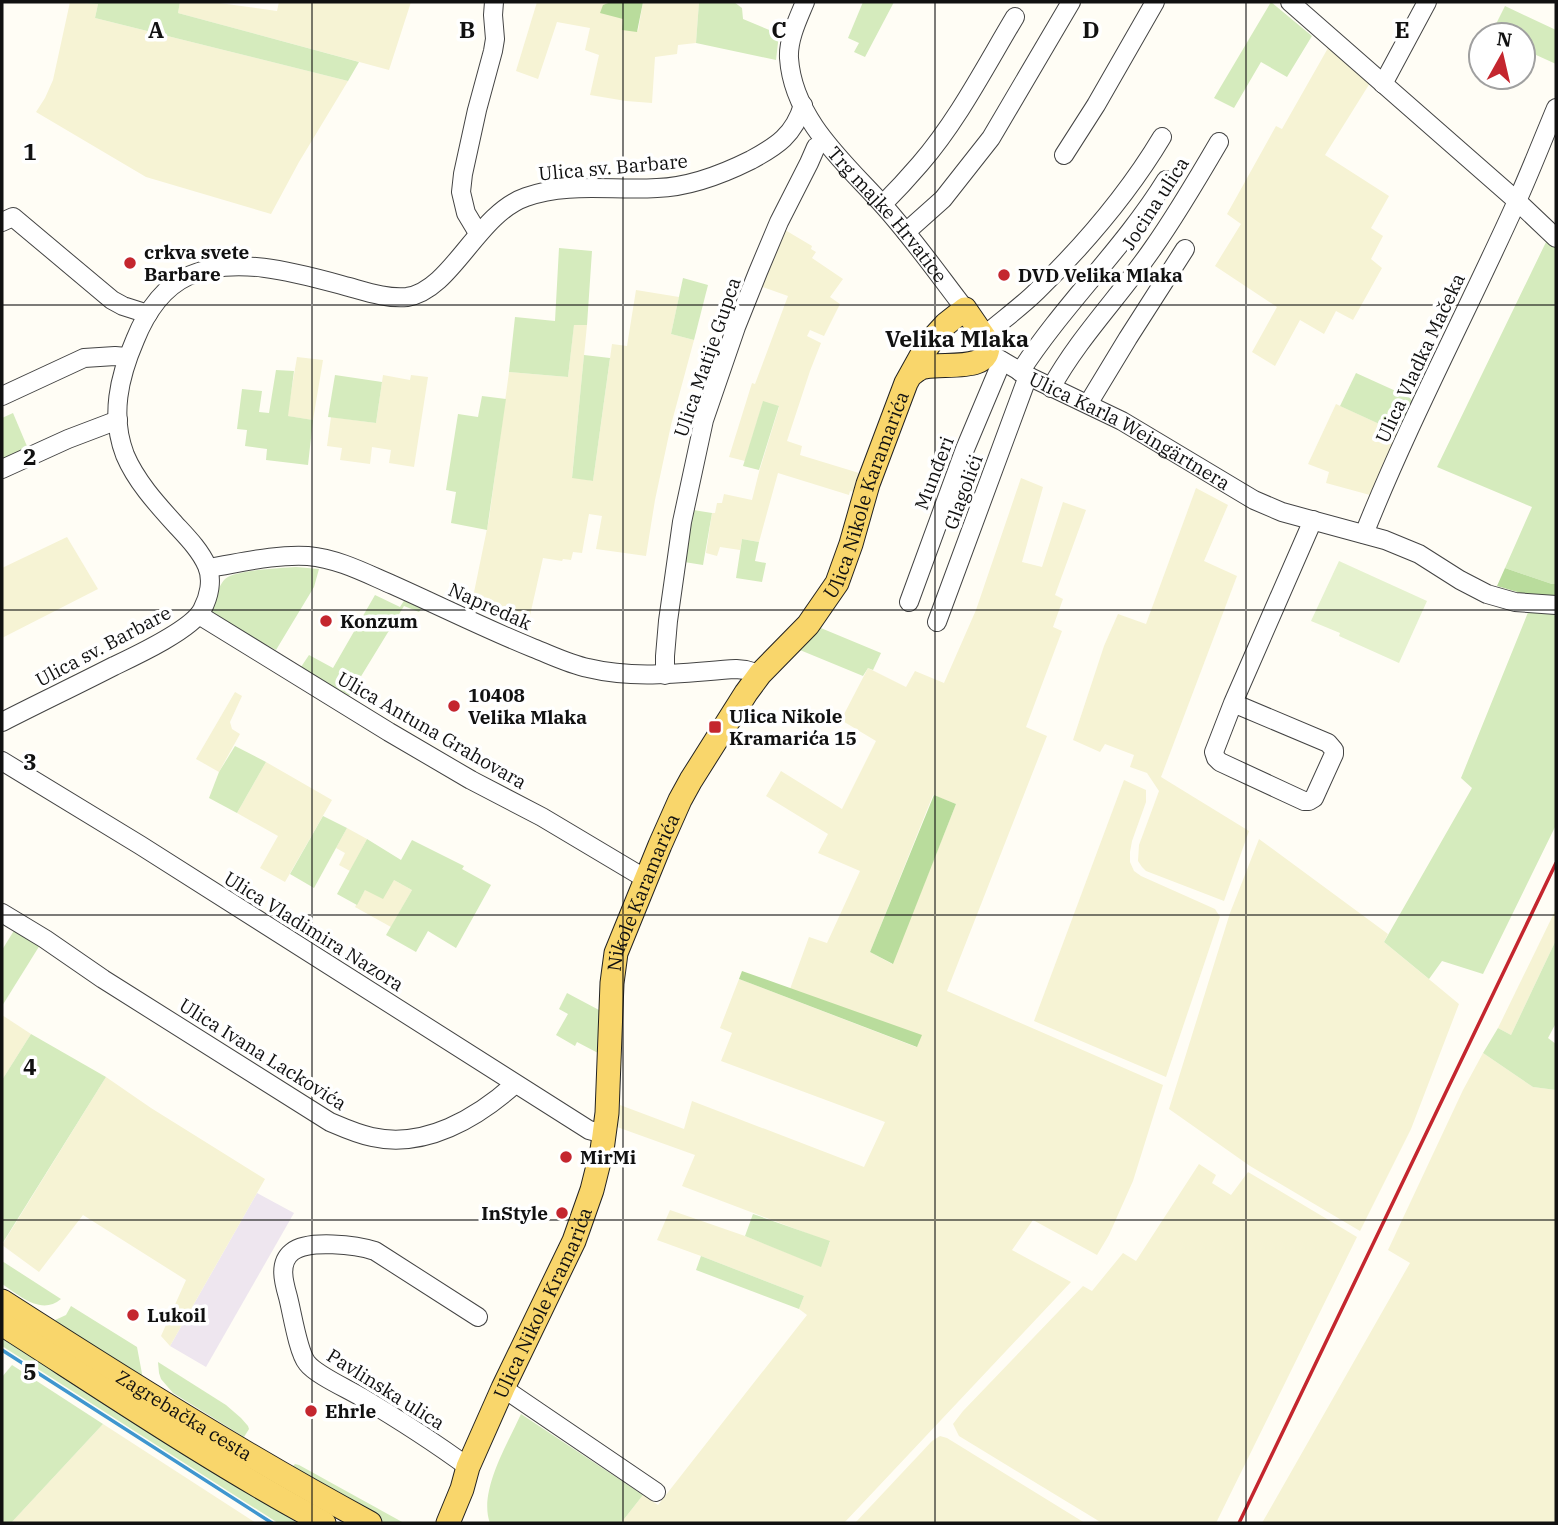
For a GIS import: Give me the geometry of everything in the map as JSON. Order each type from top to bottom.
[{"type":"main road","name":"Trg majke Hrvatice","points":[[965,309],[991,350]]},
{"type":"main road","name":"Ulica Nikole Karamarića","points":[[760,674],[813,619],[838,583],[868,484],[898,403],[927,346],[946,324],[965,309]]},
{"type":"main road","points":[[911,375],[925,366],[970,364],[982,359],[991,350]]},
{"type":"main road","name":"Nikole Karamarića","points":[[604,1134],[613,967],[619,942],[670,821],[691,780],[760,674]]},
{"type":"main road","name":"Ulica Nikole Kramarića","points":[[448,1523],[457,1512],[468,1467],[503,1388],[574,1241],[592,1190],[604,1134]]},
{"type":"main road","name":"Zagrebačka cesta","points":[[2,1301],[251,1456],[370,1523]]},
{"type":"main road","name":"Zagrebačka cesta","points":[[2,1324],[136,1411],[324,1523]]},
{"type":"main road","name":"Ulica Nikole Kramarića","points":[[431,1523],[468,1467]]},
{"type":"street","points":[[478,233],[466,213],[461,192],[477,110],[494,51],[494,2]]},
{"type":"street","name":"Trg majke Hrvatice","points":[[805,2],[791,42],[789,57],[803,105],[834,154],[906,232],[965,309]]},
{"type":"street","points":[[906,232],[943,199],[991,138],[1071,2]]},
{"type":"street","points":[[1064,155],[1155,2]]},
{"type":"street","points":[[1290,2],[1517,201],[1556,239]]},
{"type":"street","points":[[1383,84],[1427,2]]},
{"type":"street","points":[[883,205],[922,162],[951,121],[1015,17]]},
{"type":"street","name":"Ulica sv. Barbare","points":[[2,722],[169,638],[199,615],[209,592],[208,568],[199,551],[157,504],[132,470],[125,454],[118,421],[117,400],[127,357],[156,301],[185,277],[222,267],[245,267],[309,276],[379,295],[407,297],[433,285],[502,209],[526,197],[579,188],[659,188],[686,185],[710,178],[736,168],[774,147],[792,131],[803,105]]},
{"type":"street","name":"Ulica Vladka Mačeka","points":[[1364,534],[1438,365],[1517,201],[1556,108]]},
{"type":"street","points":[[991,350],[1036,292],[1091,234],[1136,178],[1162,137]]},
{"type":"street","name":"Jocina ulica","points":[[1051,388],[1087,332],[1153,249],[1219,142]]},
{"type":"street","name":"Ulica sv. Barbare","points":[[774,147],[798,144],[834,154]]},
{"type":"street","name":"Ulica Matije Gupca","points":[[665,675],[668,621],[682,522],[704,420],[745,305],[779,222],[816,147]]},
{"type":"street","name":"Glagolići","points":[[937,622],[1024,374],[1058,320],[1131,231],[1166,180]]},
{"type":"street","points":[[5,215],[112,300],[148,314]]},
{"type":"street","points":[[1088,404],[1185,249]]},
{"type":"street","name":"Ulica Karla Weingärtnera","points":[[991,350],[1024,374],[1122,421],[1254,500],[1282,512],[1385,540],[1419,554],[1487,594],[1515,602],[1556,605]]},
{"type":"street","name":"Munđeri","points":[[909,601],[965,449],[991,350]]},
{"type":"street","points":[[2,397],[84,358],[127,357]]},
{"type":"street","points":[[2,469],[68,439],[118,421]]},
{"type":"street","points":[[1233,702],[1332,747],[1334,754],[1314,798],[1304,801],[1220,762],[1214,752],[1233,702],[1312,520]]},
{"type":"street","name":"Napredak","points":[[208,568],[294,556],[331,560],[498,634],[589,669],[665,675],[736,669],[760,674]]},
{"type":"street","name":"Ulica Antuna Grahovara","points":[[199,615],[389,732],[471,780],[542,817],[646,879]]},
{"type":"street","name":"Ulica Vladimira Nazora","points":[[2,761],[152,852],[589,1130],[604,1134]]},
{"type":"street","name":"Ulica Ivana Lackovića","points":[[2,913],[330,1122],[354,1132],[391,1140],[431,1134],[471,1117],[515,1084]]},
{"type":"street","name":"Pavlinska ulica","points":[[468,1467],[401,1421],[306,1363],[284,1283],[283,1265],[289,1254],[301,1248],[316,1245],[361,1246],[375,1251],[478,1317]]},
{"type":"street","points":[[503,1388],[656,1492]]},
{"type":"shaded area","points":[[70,2],[98,4],[95,18],[348,81],[271,214],[146,177],[36,112],[53,80]]},
{"type":"shaded area","points":[[180,2],[212,2],[277,11],[279,2],[411,2],[389,70],[178,13]]},
{"type":"shaded area","points":[[537,2],[611,2],[608,4],[638,31],[643,2],[699,2],[696,43],[678,45],[677,54],[655,57],[652,103],[590,95],[599,55],[585,50],[590,28],[557,22],[538,79],[516,71]]},
{"type":"shaded area","points":[[1328,48],[1370,83],[1325,155],[1389,196],[1371,228],[1383,236],[1371,259],[1382,268],[1353,320],[1336,311],[1324,334],[1300,320],[1275,366],[1252,352],[1277,307],[1215,266],[1241,224],[1227,214],[1276,126],[1282,129]]},
{"type":"shaded area","points":[[780,227],[812,246],[811,249],[816,252],[812,258],[843,279],[830,297],[840,304],[824,336],[810,330],[807,336],[821,343],[787,441],[802,446],[800,455],[859,473],[853,492],[850,491],[849,495],[778,473],[759,542],[742,539],[740,550],[720,547],[717,556],[706,553],[712,513],[715,513],[717,503],[722,503],[724,494],[752,500],[779,407],[763,402],[745,461],[729,457],[752,383],[755,384],[788,296],[757,285]]},
{"type":"shaded area","points":[[636,290],[679,297],[671,334],[694,340],[671,425],[646,556],[596,549],[602,516],[589,514],[582,553],[573,552],[571,560],[543,558],[526,633],[471,607],[489,519],[509,372],[568,377],[574,324],[587,325],[572,477],[593,481],[612,344],[627,346]]},
{"type":"shaded area","points":[[297,357],[323,360],[313,420],[287,416]]},
{"type":"shaded area","points":[[383,375],[410,380],[411,375],[428,377],[414,467],[389,463],[391,450],[372,447],[370,464],[340,460],[342,448],[327,446],[331,417],[376,423]]},
{"type":"shaded area","points":[[1336,404],[1399,433],[1370,495],[1326,483],[1329,472],[1308,464]]},
{"type":"shaded area","points":[[1021,478],[1043,487],[1022,562],[1042,567],[1063,502],[1086,510],[1055,595],[1063,599],[1053,627],[1062,631],[1026,727],[1047,736],[947,991],[1163,1085],[1133,1181],[1097,1255],[1033,1220],[1012,1250],[1071,1282],[844,1523],[621,1523],[643,1495],[658,1505],[807,1315],[799,1309],[804,1296],[657,1240],[670,1210],[820,1266],[830,1242],[682,1186],[695,1155],[617,1127],[620,1105],[684,1129],[692,1101],[864,1167],[885,1122],[721,1061],[732,1033],[720,1028],[739,979],[916,1047],[921,1036],[790,989],[809,937],[827,943],[860,871],[818,853],[828,834],[766,796],[781,771],[842,809],[876,741],[841,720],[868,668],[906,687],[915,671],[944,683],[976,610]],"holes":[[[933,795],[956,804],[892,964],[870,952]]]},
{"type":"shaded area","points":[[1196,488],[1228,505],[1204,561],[1237,576],[1161,777],[1249,831],[1224,901],[1146,871],[1142,867],[1138,861],[1139,845],[1159,791],[1147,773],[1130,767],[1134,755],[1105,744],[1100,752],[1073,740],[1104,646],[1118,614],[1146,624]]},
{"type":"shaded area","points":[[67,537],[98,589],[2,638],[2,568]]},
{"type":"shaded area","points":[[235,692],[242,696],[230,722],[232,729],[240,734],[219,772],[196,759]]},
{"type":"shaded area","points":[[266,762],[332,800],[285,882],[260,868],[278,836],[237,813]]},
{"type":"shaded area","points":[[1124,780],[1146,790],[1146,802],[1130,852],[1134,871],[1215,909],[1220,917],[1166,1077],[1034,1021]]},
{"type":"shaded area","points":[[347,828],[367,839],[350,871],[339,865],[345,853],[336,848]]},
{"type":"shaded area","points":[[1259,839],[1388,934],[1384,942],[1459,1004],[1411,1129],[1360,1231],[1250,1166],[1169,1109],[1230,913]]},
{"type":"shaded area","points":[[394,880],[412,890],[391,927],[355,907],[365,890]]},
{"type":"shaded area","points":[[1556,909],[1556,940],[1511,1035],[1498,1028]]},
{"type":"shaded area","points":[[2,1015],[31,1034],[2,1080]]},
{"type":"shaded area","points":[[1483,1053],[1533,1087],[1556,1090],[1556,1523],[1262,1523],[1410,1263],[1388,1250]]},
{"type":"shaded area","points":[[106,1077],[265,1179],[170,1346],[161,1336],[186,1280],[83,1215],[39,1272],[2,1245]]},
{"type":"shaded area","points":[[1199,1164],[1216,1175],[1212,1183],[1231,1195],[1248,1172],[1357,1237],[1216,1523],[1102,1523],[959,1436],[953,1424],[1083,1286],[1092,1291],[1123,1253],[1136,1261]]},
{"type":"shaded area","points":[[257,1193],[294,1213],[206,1367],[170,1346]]},
{"type":"shaded area","points":[[103,1424],[256,1523],[11,1523]]},
{"type":"shaded area","points":[[940,1436],[1085,1523],[855,1523],[932,1441]]},
{"type":"green space","points":[[74,2],[180,2],[178,13],[359,62],[348,81],[95,18],[98,4]]},
{"type":"green space","points":[[611,2],[643,2],[637,32],[622,30],[623,19],[600,13],[603,5]]},
{"type":"green space","points":[[699,2],[734,2],[742,8],[743,19],[779,34],[776,60],[696,43]]},
{"type":"green space","points":[[863,2],[894,2],[865,57],[854,52],[859,43],[848,38]]},
{"type":"green space","points":[[1271,2],[1312,36],[1287,77],[1261,62],[1234,108],[1214,98]]},
{"type":"green space","points":[[1505,6],[1537,21],[1498,21]]},
{"type":"green space","points":[[1537,21],[1556,30],[1556,64],[1537,55]]},
{"type":"green space","points":[[1547,240],[1556,247],[1556,584],[1505,568],[1532,507],[1437,467]]},
{"type":"green space","points":[[559,248],[592,251],[587,325],[574,325],[568,377],[509,372],[515,317],[555,321]]},
{"type":"green space","points":[[683,278],[708,285],[694,340],[671,334]]},
{"type":"green space","points":[[584,355],[610,358],[593,481],[572,478]]},
{"type":"green space","points":[[276,370],[294,371],[288,416],[313,420],[308,465],[266,460],[267,449],[245,446],[247,430],[237,429],[242,389],[262,391],[259,412],[269,413]]},
{"type":"green space","points":[[1356,373],[1409,397],[1413,402],[1399,433],[1340,406]]},
{"type":"green space","points":[[335,375],[382,382],[376,423],[328,417]]},
{"type":"green space","points":[[482,396],[506,399],[487,530],[451,523],[456,492],[446,490],[458,414],[478,417]]},
{"type":"green space","points":[[763,401],[779,406],[759,470],[743,466]]},
{"type":"green space","points":[[13,413],[29,451],[2,464],[2,418]]},
{"type":"green space","points":[[687,509],[712,513],[703,565],[678,561]]},
{"type":"green space","points":[[742,539],[759,542],[755,561],[766,563],[762,582],[736,578]]},
{"type":"green space","points":[[1339,561],[1427,601],[1399,663],[1311,621]]},
{"type":"green space","points":[[296,567],[319,569],[314,587],[276,650],[214,616],[213,605],[219,589],[230,576]]},
{"type":"green space","points":[[1505,568],[1556,584],[1556,599],[1534,597],[1497,586]]},
{"type":"green space","points":[[375,595],[400,607],[407,596],[424,605],[419,612],[404,606],[349,696],[301,667],[309,655],[333,668]]},
{"type":"green space","points":[[1529,610],[1556,611],[1556,825],[1483,974],[1442,961],[1429,979],[1384,942],[1472,788],[1461,778]]},
{"type":"green space","points":[[816,626],[881,653],[873,670],[868,668],[863,676],[795,648]]},
{"type":"green space","points":[[235,746],[266,762],[237,813],[209,798],[219,772]]},
{"type":"green space","points":[[934,795],[956,804],[893,964],[870,952]]},
{"type":"green space","points":[[323,816],[347,828],[314,888],[290,874]]},
{"type":"green space","points":[[367,839],[401,860],[412,840],[464,866],[462,869],[491,885],[456,948],[428,931],[416,952],[386,935],[412,890],[394,880],[383,899],[365,890],[357,905],[337,894]]},
{"type":"green space","points":[[15,929],[40,945],[2,1006],[2,950]]},
{"type":"green space","points":[[1556,940],[1556,1023],[1548,1038],[1556,1044],[1556,1090],[1533,1087],[1483,1053],[1498,1028],[1511,1035]]},
{"type":"green space","points":[[742,971],[922,1035],[917,1047],[739,979]]},
{"type":"green space","points":[[567,993],[599,1010],[598,1053],[577,1042],[575,1046],[556,1035],[568,1014],[559,1009]]},
{"type":"green space","points":[[31,1034],[106,1077],[2,1244],[2,1080]]},
{"type":"green space","points":[[753,1214],[830,1241],[821,1267],[745,1236]]},
{"type":"green space","points":[[701,1256],[804,1296],[799,1309],[696,1270]]},
{"type":"green space","points":[[2,1261],[61,1299],[53,1304],[38,1305],[2,1284]]},
{"type":"green space","points":[[71,1306],[137,1347],[143,1379],[53,1321],[66,1315]]},
{"type":"green space","points":[[2,1331],[297,1523],[278,1523],[2,1346]]},
{"type":"green space","points":[[158,1362],[226,1405],[241,1418],[249,1429],[244,1437],[173,1393],[161,1379]]},
{"type":"green space","points":[[12,1365],[103,1424],[11,1523],[2,1523],[2,1377]]},
{"type":"green space","points":[[521,1414],[643,1495],[621,1523],[490,1523],[487,1511],[491,1483]]},
{"type":"green space","points":[[295,1464],[404,1523],[385,1523],[337,1496],[293,1466]]},
{"type":"waterway","points":[[2,1350],[272,1523]]},
{"type":"railway","points":[[1239,1523],[1556,863]]},
{"type":"place","name":"crkva svete Barbare","points":[[130,263]]},
{"type":"place","name":"DVD Velika Mlaka","points":[[1004,275]]},
{"type":"place","name":"Konzum","points":[[326,621]]},
{"type":"place","name":"10408 Velika Mlaka","points":[[454,706]]},
{"type":"place","name":"Ulica Nikole Kramarića 15","points":[[715,727]]},
{"type":"place","name":"MirMi","points":[[566,1157]]},
{"type":"place","name":"InStyle","points":[[562,1213]]},
{"type":"place","name":"Lukoil","points":[[133,1315]]},
{"type":"place","name":"Ehrle","points":[[311,1411]]},
{"type":"district","name":"Velika Mlaka","points":[[957,338]]}]
